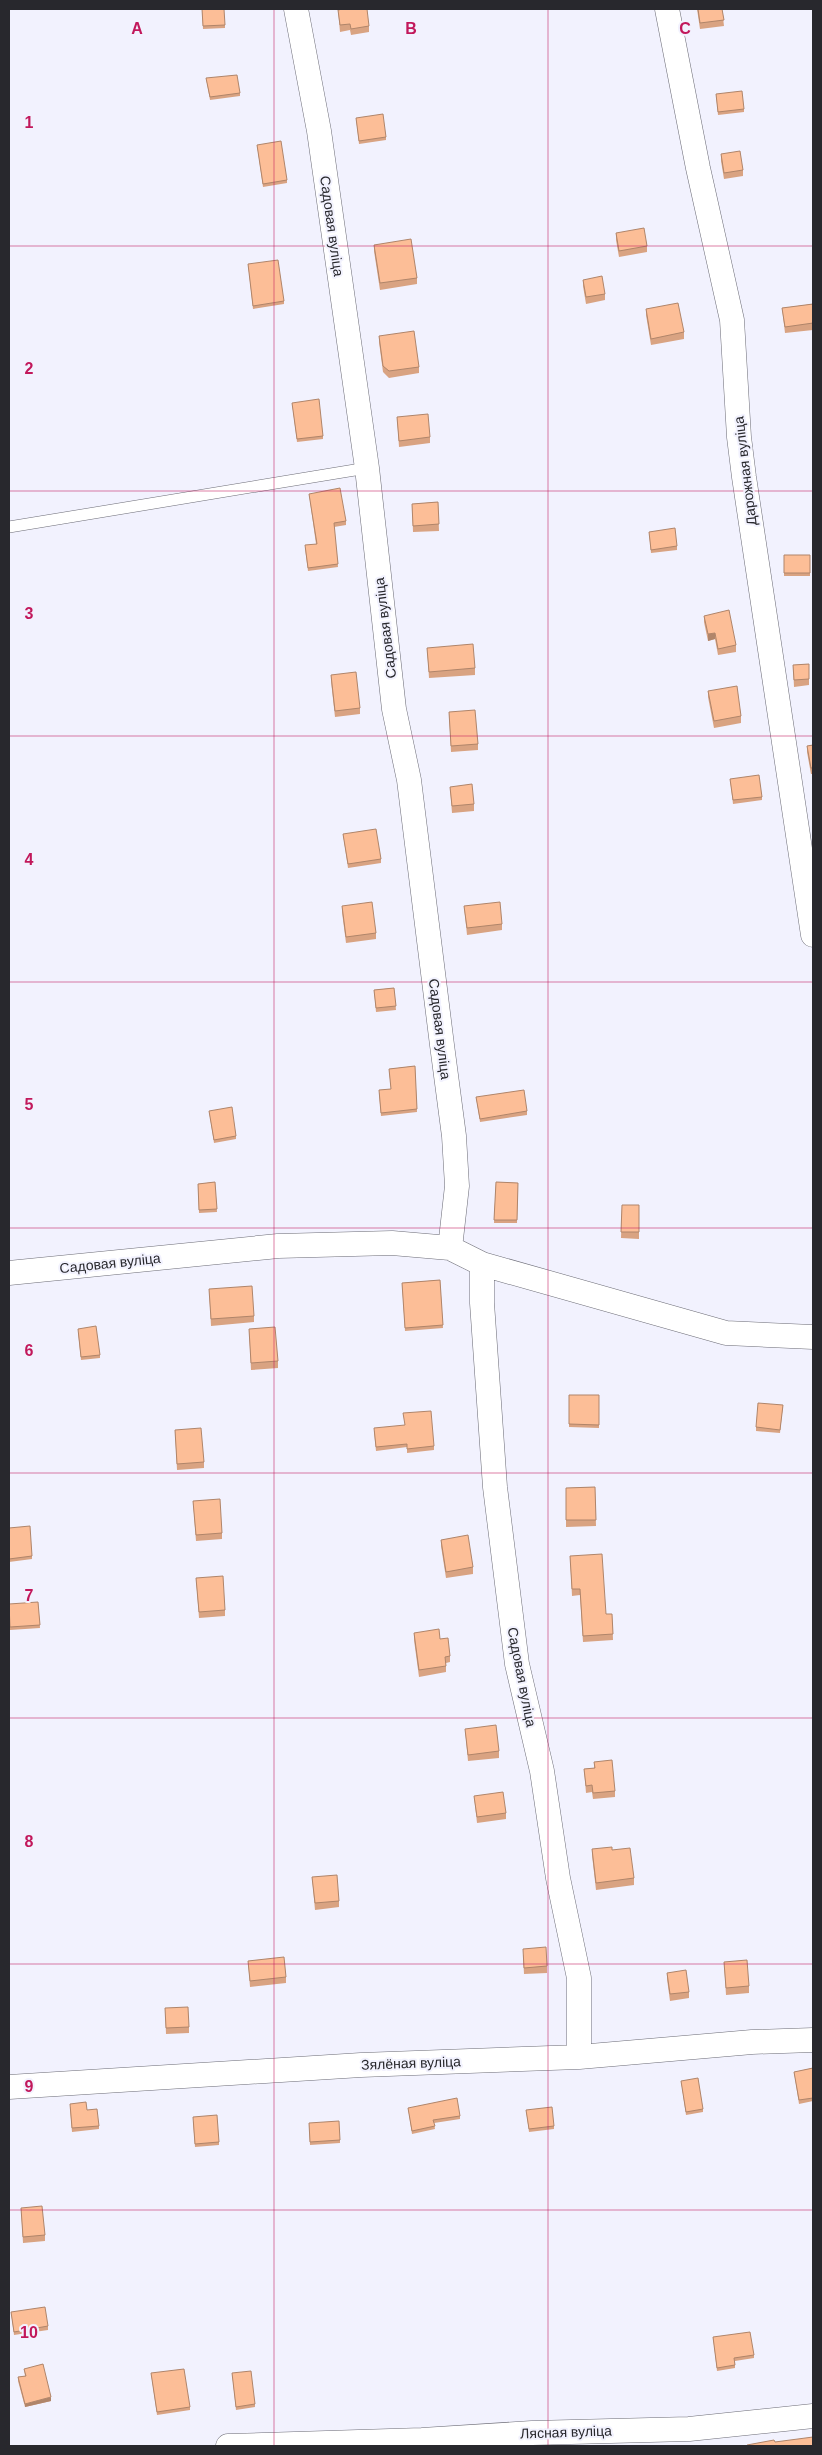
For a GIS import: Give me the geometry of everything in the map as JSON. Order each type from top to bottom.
[{"type":"street","name":"Садовая вуліца","points":[[296,9],[319,131],[366,468],[394,709],[409,780],[454,1136],[456,1186],[450,1248]]},
{"type":"street","name":"Дарожная вуліца","points":[[667,9],[698,168],[732,320],[739,437],[744,477],[813,935]]},
{"type":"street","name":"Садовая вуліца","points":[[9,1273],[278,1246],[392,1243],[450,1248],[482,1264],[726,1333],[813,1337]]},
{"type":"street","name":"Садовая вуліца","points":[[482,1264],[482,1303],[500,1526],[517,1664],[542,1770],[558,1878],[579,1978],[579,2057]]},
{"type":"street","name":"Зялёная вуліца","points":[[9,2087],[361,2065],[579,2057],[752,2042],[813,2040]]},
{"type":"street","name":"Лясная вуліца","points":[[228,2446],[422,2440],[532,2433],[689,2429],[813,2416]]},
{"type":"lane","points":[[9,527],[366,468]]},
{"type":"building","points":[[202,9],[224,9],[225,25],[203,26]]},
{"type":"building","points":[[367,9],[369,26],[351,29],[350,24],[340,25],[338,10]]},
{"type":"building","points":[[698,9],[722,9],[724,20],[700,23]]},
{"type":"building","points":[[237,75],[240,93],[210,97],[206,78]]},
{"type":"building","points":[[742,91],[744,109],[718,112],[716,94]]},
{"type":"building","points":[[383,114],[386,137],[359,141],[356,118]]},
{"type":"building","points":[[281,141],[287,180],[263,184],[257,145]]},
{"type":"building","points":[[740,151],[743,170],[724,173],[721,154]]},
{"type":"building","points":[[644,228],[647,246],[619,251],[616,233]]},
{"type":"building","points":[[411,239],[417,278],[380,283],[374,245]]},
{"type":"building","points":[[278,260],[284,301],[253,306],[248,264]]},
{"type":"building","points":[[602,276],[605,294],[586,297],[583,280]]},
{"type":"building","points":[[678,303],[684,332],[651,339],[646,309]]},
{"type":"building","points":[[813,304],[813,323],[785,327],[782,308]]},
{"type":"building","points":[[414,331],[419,367],[389,371],[383,366],[379,336]]},
{"type":"building","points":[[319,399],[323,436],[297,439],[292,403]]},
{"type":"building","points":[[428,414],[430,437],[399,441],[397,417]]},
{"type":"building","points":[[340,488],[346,521],[334,523],[338,564],[308,568],[305,545],[317,544],[309,494]]},
{"type":"building","points":[[438,502],[439,524],[413,526],[412,504]]},
{"type":"building","points":[[675,528],[677,546],[651,550],[649,532]]},
{"type":"building","points":[[784,555],[810,555],[810,573],[784,573]]},
{"type":"building","points":[[729,610],[736,645],[718,649],[715,633],[708,634],[704,616]]},
{"type":"building","points":[[473,644],[475,668],[429,672],[427,648]]},
{"type":"building","points":[[809,664],[809,679],[794,680],[793,665]]},
{"type":"building","points":[[356,672],[360,708],[335,711],[331,675]]},
{"type":"building","points":[[737,686],[741,716],[714,721],[708,691]]},
{"type":"building","points":[[475,710],[478,744],[451,746],[449,712]]},
{"type":"building","points":[[813,745],[813,768],[811,768],[807,746]]},
{"type":"building","points":[[759,775],[762,797],[733,800],[730,779]]},
{"type":"building","points":[[472,784],[474,804],[452,806],[450,787]]},
{"type":"building","points":[[376,829],[381,859],[348,864],[343,834]]},
{"type":"building","points":[[372,902],[376,933],[346,937],[342,906]]},
{"type":"building","points":[[500,902],[502,924],[467,928],[464,906]]},
{"type":"building","points":[[394,988],[396,1006],[376,1008],[374,990]]},
{"type":"building","points":[[415,1066],[417,1109],[381,1113],[379,1090],[391,1089],[389,1069]]},
{"type":"building","points":[[524,1090],[527,1111],[480,1119],[476,1097]]},
{"type":"building","points":[[232,1107],[236,1136],[214,1140],[209,1111]]},
{"type":"building","points":[[215,1182],[217,1209],[199,1210],[198,1184]]},
{"type":"building","points":[[496,1182],[518,1183],[517,1220],[494,1220]]},
{"type":"building","points":[[622,1205],[639,1205],[639,1232],[621,1232]]},
{"type":"building","points":[[440,1280],[443,1325],[405,1328],[402,1283]]},
{"type":"building","points":[[252,1286],[254,1316],[211,1319],[209,1289]]},
{"type":"building","points":[[96,1326],[100,1355],[81,1357],[78,1329]]},
{"type":"building","points":[[275,1327],[278,1361],[251,1363],[249,1329]]},
{"type":"building","points":[[569,1395],[599,1395],[599,1425],[569,1424]]},
{"type":"building","points":[[758,1403],[783,1405],[780,1430],[756,1427]]},
{"type":"building","points":[[431,1411],[434,1446],[407,1449],[407,1444],[376,1447],[374,1428],[405,1425],[403,1413]]},
{"type":"building","points":[[201,1428],[204,1462],[177,1464],[175,1430]]},
{"type":"building","points":[[595,1487],[596,1520],[566,1520],[566,1488]]},
{"type":"building","points":[[220,1499],[222,1533],[196,1535],[193,1501]]},
{"type":"building","points":[[30,1526],[32,1556],[9,1559],[9,1528]]},
{"type":"building","points":[[468,1535],[473,1567],[446,1572],[441,1540]]},
{"type":"building","points":[[602,1554],[606,1614],[612,1614],[613,1634],[583,1636],[580,1589],[572,1589],[570,1556]]},
{"type":"building","points":[[223,1576],[225,1610],[199,1612],[196,1578]]},
{"type":"building","points":[[38,1602],[40,1625],[10,1627],[9,1604]]},
{"type":"building","points":[[439,1629],[440,1639],[448,1638],[450,1656],[445,1657],[446,1666],[419,1670],[414,1633]]},
{"type":"building","points":[[496,1725],[499,1751],[468,1755],[465,1729]]},
{"type":"building","points":[[612,1760],[615,1791],[593,1793],[592,1785],[586,1786],[584,1769],[595,1768],[594,1762]]},
{"type":"building","points":[[503,1792],[506,1813],[477,1817],[474,1796]]},
{"type":"building","points":[[612,1847],[612,1850],[630,1848],[634,1878],[596,1883],[592,1849]]},
{"type":"building","points":[[337,1875],[339,1901],[315,1903],[312,1877]]},
{"type":"building","points":[[546,1947],[547,1966],[524,1968],[523,1949]]},
{"type":"building","points":[[284,1957],[286,1977],[250,1981],[248,1961]]},
{"type":"building","points":[[747,1960],[749,1986],[726,1988],[724,1962]]},
{"type":"building","points":[[686,1970],[689,1992],[670,1994],[667,1973]]},
{"type":"building","points":[[188,2007],[189,2027],[166,2028],[165,2008]]},
{"type":"building","points":[[813,2068],[813,2098],[799,2100],[794,2072]]},
{"type":"building","points":[[698,2078],[703,2109],[686,2112],[681,2081]]},
{"type":"building","points":[[457,2098],[460,2116],[433,2120],[435,2126],[412,2131],[408,2108]]},
{"type":"building","points":[[86,2102],[87,2110],[97,2109],[99,2126],[72,2128],[70,2104]]},
{"type":"building","points":[[552,2107],[554,2126],[529,2129],[526,2110]]},
{"type":"building","points":[[217,2115],[219,2142],[195,2144],[193,2117]]},
{"type":"building","points":[[339,2121],[340,2140],[310,2142],[309,2123]]},
{"type":"building","points":[[42,2206],[45,2235],[23,2237],[21,2208]]},
{"type":"building","points":[[45,2307],[48,2326],[14,2332],[11,2312]]},
{"type":"building","points":[[750,2332],[754,2355],[734,2358],[735,2365],[717,2368],[713,2337]]},
{"type":"building","points":[[43,2364],[51,2397],[25,2404],[18,2377],[26,2376],[24,2369]]},
{"type":"building","points":[[184,2369],[190,2407],[157,2412],[151,2373]]},
{"type":"building","points":[[251,2371],[255,2404],[236,2407],[232,2373]]},
{"type":"building","points":[[813,2437],[813,2446],[747,2446],[774,2440],[775,2442]]}]
